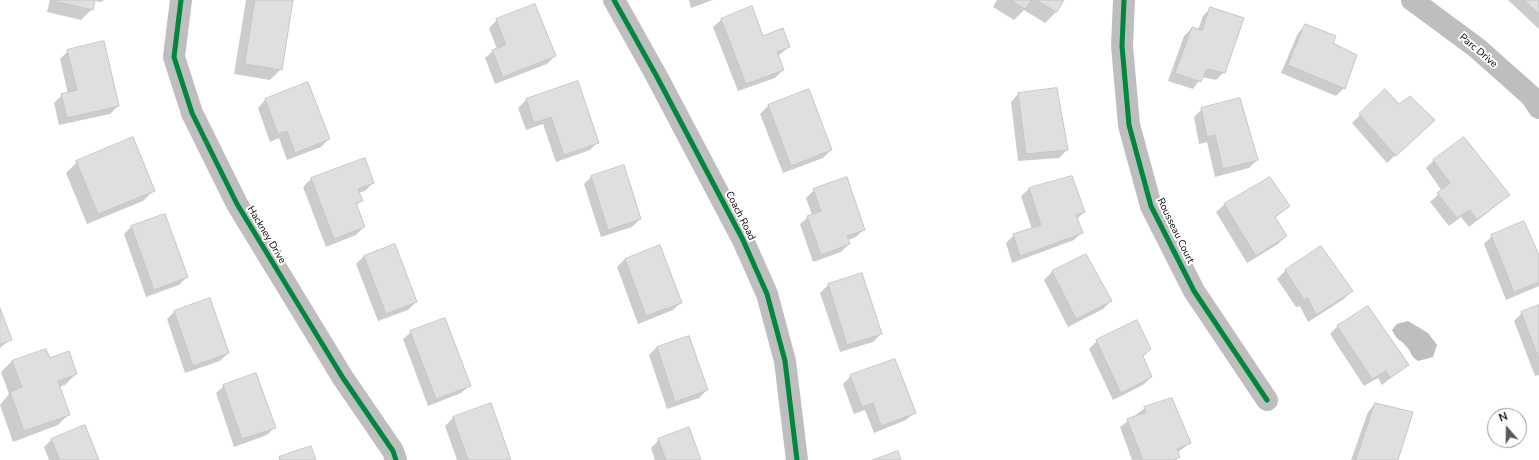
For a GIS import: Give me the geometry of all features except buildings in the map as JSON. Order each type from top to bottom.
[{"type":"street","name":"Hackney Drive","points":[[181,0],[174,57],[192,113],[237,204],[335,365],[393,451],[396,460]]},
{"type":"street","name":"Coach Road","points":[[614,0],[656,75],[743,240],[766,294],[784,361],[797,460]]},
{"type":"street","name":"Rousseau Court","points":[[1124,0],[1122,46],[1129,125],[1151,206],[1194,291],[1267,400]]},
{"type":"street","name":"Parc Drive","points":[[1415,1],[1477,48],[1531,96],[1539,108]]},
{"type":"shaded area","points":[[1408,321],[1428,333],[1437,345],[1433,357],[1418,361],[1396,336],[1392,330],[1397,324]]},
{"type":"cycle path","points":[[181,0],[174,57],[192,113],[237,204],[343,378],[393,451],[396,460]]},
{"type":"cycle path","points":[[614,0],[656,75],[743,240],[767,294],[785,361],[797,460]]},
{"type":"cycle path","points":[[1124,0],[1122,46],[1129,125],[1151,206],[1194,291],[1267,400]]}]
